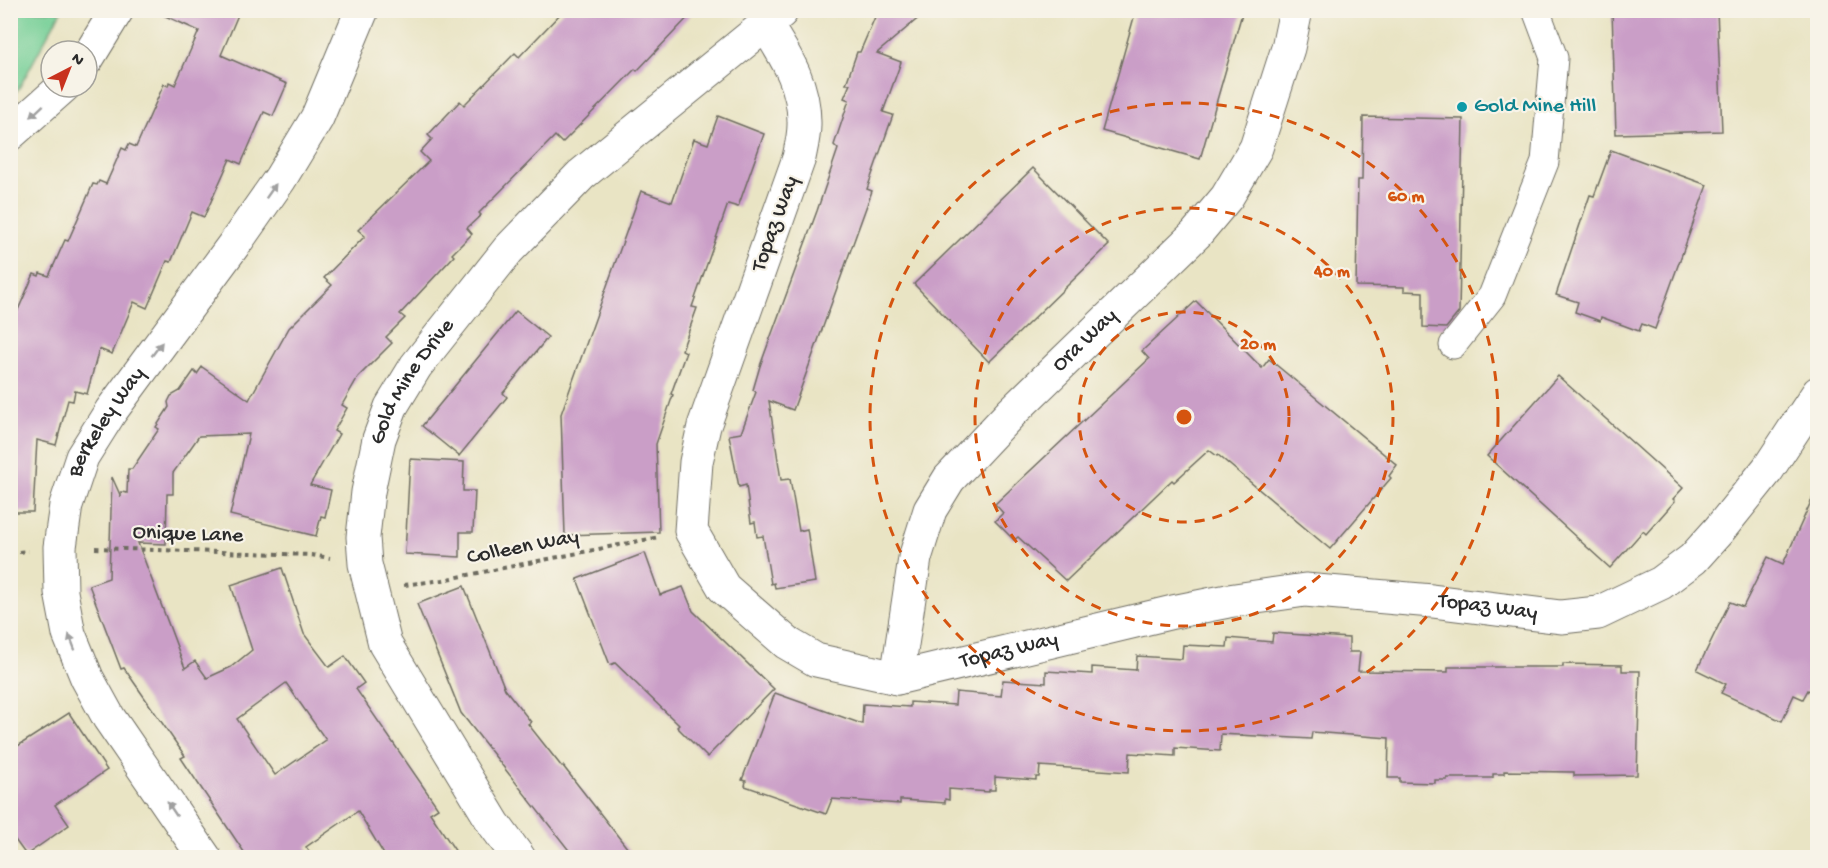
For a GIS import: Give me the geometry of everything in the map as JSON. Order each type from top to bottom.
[{"type":"street","points":[[99,39],[117,10]]},
{"type":"street","name":"Berkeley Way","points":[[205,858],[109,718],[87,678],[69,634],[61,592],[60,547],[66,505],[82,457],[111,411],[238,239],[280,179],[317,118],[362,10]]},
{"type":"street","name":"Ora Way","points":[[897,678],[915,558],[930,510],[949,479],[1012,412],[1196,234],[1227,196],[1257,148],[1286,58],[1296,10]]},
{"type":"street","points":[[1453,345],[1491,296],[1545,162],[1554,57],[1536,10]]},
{"type":"street","name":"Topaz Way","points":[[774,18],[801,97],[804,126],[799,158],[704,426],[696,462],[691,531],[724,588],[787,643],[816,660],[897,678],[1173,612],[1228,601],[1305,590],[1432,601],[1561,617],[1598,613],[1661,583],[1693,559],[1768,469],[1818,393]]},
{"type":"street","name":"Gold Mine Drive","points":[[519,858],[494,824],[385,644],[365,564],[363,537],[379,439],[391,407],[416,366],[508,250],[581,175],[774,18]]},
{"type":"street","points":[[10,134],[49,99]]},
{"type":"path","name":"Colleen Way","points":[[365,564],[402,585],[412,584],[443,580],[691,531]]},
{"type":"path","name":"Onique Lane","points":[[10,553],[60,547],[311,555],[365,564]]},
{"type":"green space","points":[[11,10],[61,11],[46,39],[39,39],[39,51],[19,88],[11,97]]},
{"type":"building","points":[[152,10],[240,10],[221,55],[287,84],[273,116],[264,112],[241,164],[230,159],[204,217],[192,212],[171,262],[167,261],[147,308],[134,302],[112,354],[99,349],[87,394],[75,391],[73,401],[68,400],[56,445],[37,440],[33,512],[10,512],[10,328],[34,274],[49,276],[65,240],[68,241],[93,184],[97,185],[99,181],[106,184],[122,148],[126,150],[129,144],[136,147],[164,84],[168,86],[169,82],[175,85],[199,31]]},
{"type":"building","points":[[564,10],[695,10],[637,71],[635,69],[562,143],[555,136],[479,213],[481,215],[467,228],[472,234],[400,314],[405,318],[386,337],[392,343],[358,377],[342,405],[347,408],[334,431],[339,434],[310,485],[331,490],[325,517],[321,516],[316,536],[230,515],[249,434],[199,436],[173,473],[173,494],[167,494],[166,544],[138,543],[185,668],[195,661],[207,678],[231,667],[252,650],[231,585],[282,568],[304,634],[329,667],[345,656],[364,683],[356,689],[438,808],[430,813],[460,858],[386,858],[358,811],[306,847],[314,858],[248,858],[181,758],[185,756],[124,668],[121,669],[89,585],[109,578],[112,477],[121,497],[121,492],[127,493],[128,469],[132,469],[159,429],[156,427],[169,407],[168,402],[171,396],[180,391],[194,371],[197,374],[202,367],[249,400],[289,328],[332,285],[324,278],[365,236],[358,230],[429,161],[420,152],[432,139],[428,135],[460,101],[464,105],[515,53],[519,57]],"holes":[[[286,683],[326,740],[275,775],[237,719]]]},
{"type":"building","points":[[878,10],[928,10],[877,53],[901,62],[883,112],[893,115],[867,189],[872,191],[793,410],[769,401],[781,480],[790,479],[799,531],[807,529],[815,582],[775,588],[774,583],[771,584],[763,536],[757,537],[755,522],[751,523],[746,485],[739,487],[729,435],[741,433],[756,392],[753,390],[760,366],[838,149],[834,145],[849,100],[844,98],[850,84],[846,84],[857,52],[860,52]]},
{"type":"building","points":[[1136,10],[1243,10],[1200,159],[1102,131]]},
{"type":"building","points":[[1612,10],[1717,10],[1722,131],[1616,134]]},
{"type":"building","points":[[718,116],[764,134],[738,207],[728,204],[692,307],[697,308],[682,350],[686,352],[656,444],[659,532],[565,535],[561,414],[641,191],[672,202],[694,139],[708,144]]},
{"type":"building","points":[[1363,117],[1463,119],[1459,312],[1446,328],[1423,327],[1423,292],[1404,291],[1404,287],[1356,286],[1358,180],[1362,180]]},
{"type":"building","points":[[1611,150],[1707,185],[1655,329],[1642,324],[1639,331],[1601,317],[1600,321],[1575,312],[1578,302],[1556,295],[1590,195],[1594,196]]},
{"type":"building","points":[[1033,168],[1109,245],[989,362],[914,284]]},
{"type":"building","points":[[1196,301],[1262,368],[1269,359],[1397,465],[1389,476],[1391,478],[1330,549],[1218,455],[1209,450],[1174,482],[1172,480],[1066,581],[1018,537],[1014,540],[995,521],[1003,513],[995,504],[1149,359],[1142,351]]},
{"type":"building","points":[[516,311],[548,337],[503,393],[507,397],[459,456],[422,426]]},
{"type":"building","points":[[1558,376],[1683,488],[1673,499],[1675,501],[1646,534],[1643,531],[1610,568],[1487,456]]},
{"type":"building","points":[[410,459],[464,462],[463,491],[475,491],[473,532],[460,532],[460,557],[405,554]]},
{"type":"building","points":[[1818,486],[1818,695],[1808,690],[1803,699],[1794,695],[1782,721],[1721,693],[1726,684],[1697,670],[1730,602],[1743,607],[1768,557],[1783,564]]},
{"type":"building","points":[[645,553],[660,595],[683,587],[693,611],[774,689],[707,757],[677,727],[679,725],[615,663],[610,665],[577,579]]},
{"type":"building","points":[[464,586],[505,689],[531,722],[528,724],[635,858],[575,858],[461,713],[417,604]]},
{"type":"building","points":[[1273,633],[1349,638],[1349,652],[1360,652],[1358,671],[1448,672],[1448,667],[1563,667],[1563,664],[1622,665],[1622,671],[1640,671],[1637,775],[1574,776],[1574,772],[1504,771],[1504,774],[1493,774],[1493,778],[1447,778],[1447,780],[1435,780],[1435,783],[1400,782],[1400,778],[1388,778],[1389,738],[1312,732],[1311,739],[1221,734],[1220,751],[1175,748],[1175,756],[1130,753],[1129,772],[1040,766],[1039,777],[1036,777],[1036,780],[995,777],[995,790],[989,790],[989,792],[949,789],[949,800],[945,799],[945,803],[900,800],[900,804],[832,799],[826,814],[745,786],[746,781],[742,780],[775,693],[862,724],[863,704],[910,707],[910,702],[955,705],[956,692],[1001,696],[1003,680],[1046,683],[1046,671],[1092,674],[1092,667],[1136,670],[1137,656],[1182,659],[1183,645],[1227,647],[1228,638],[1272,642]]},
{"type":"building","points":[[69,713],[107,770],[55,805],[69,825],[26,855],[10,833],[10,751]]},
{"type":"place","name":"Gold Mine Hill","points":[[1462,107]]}]
